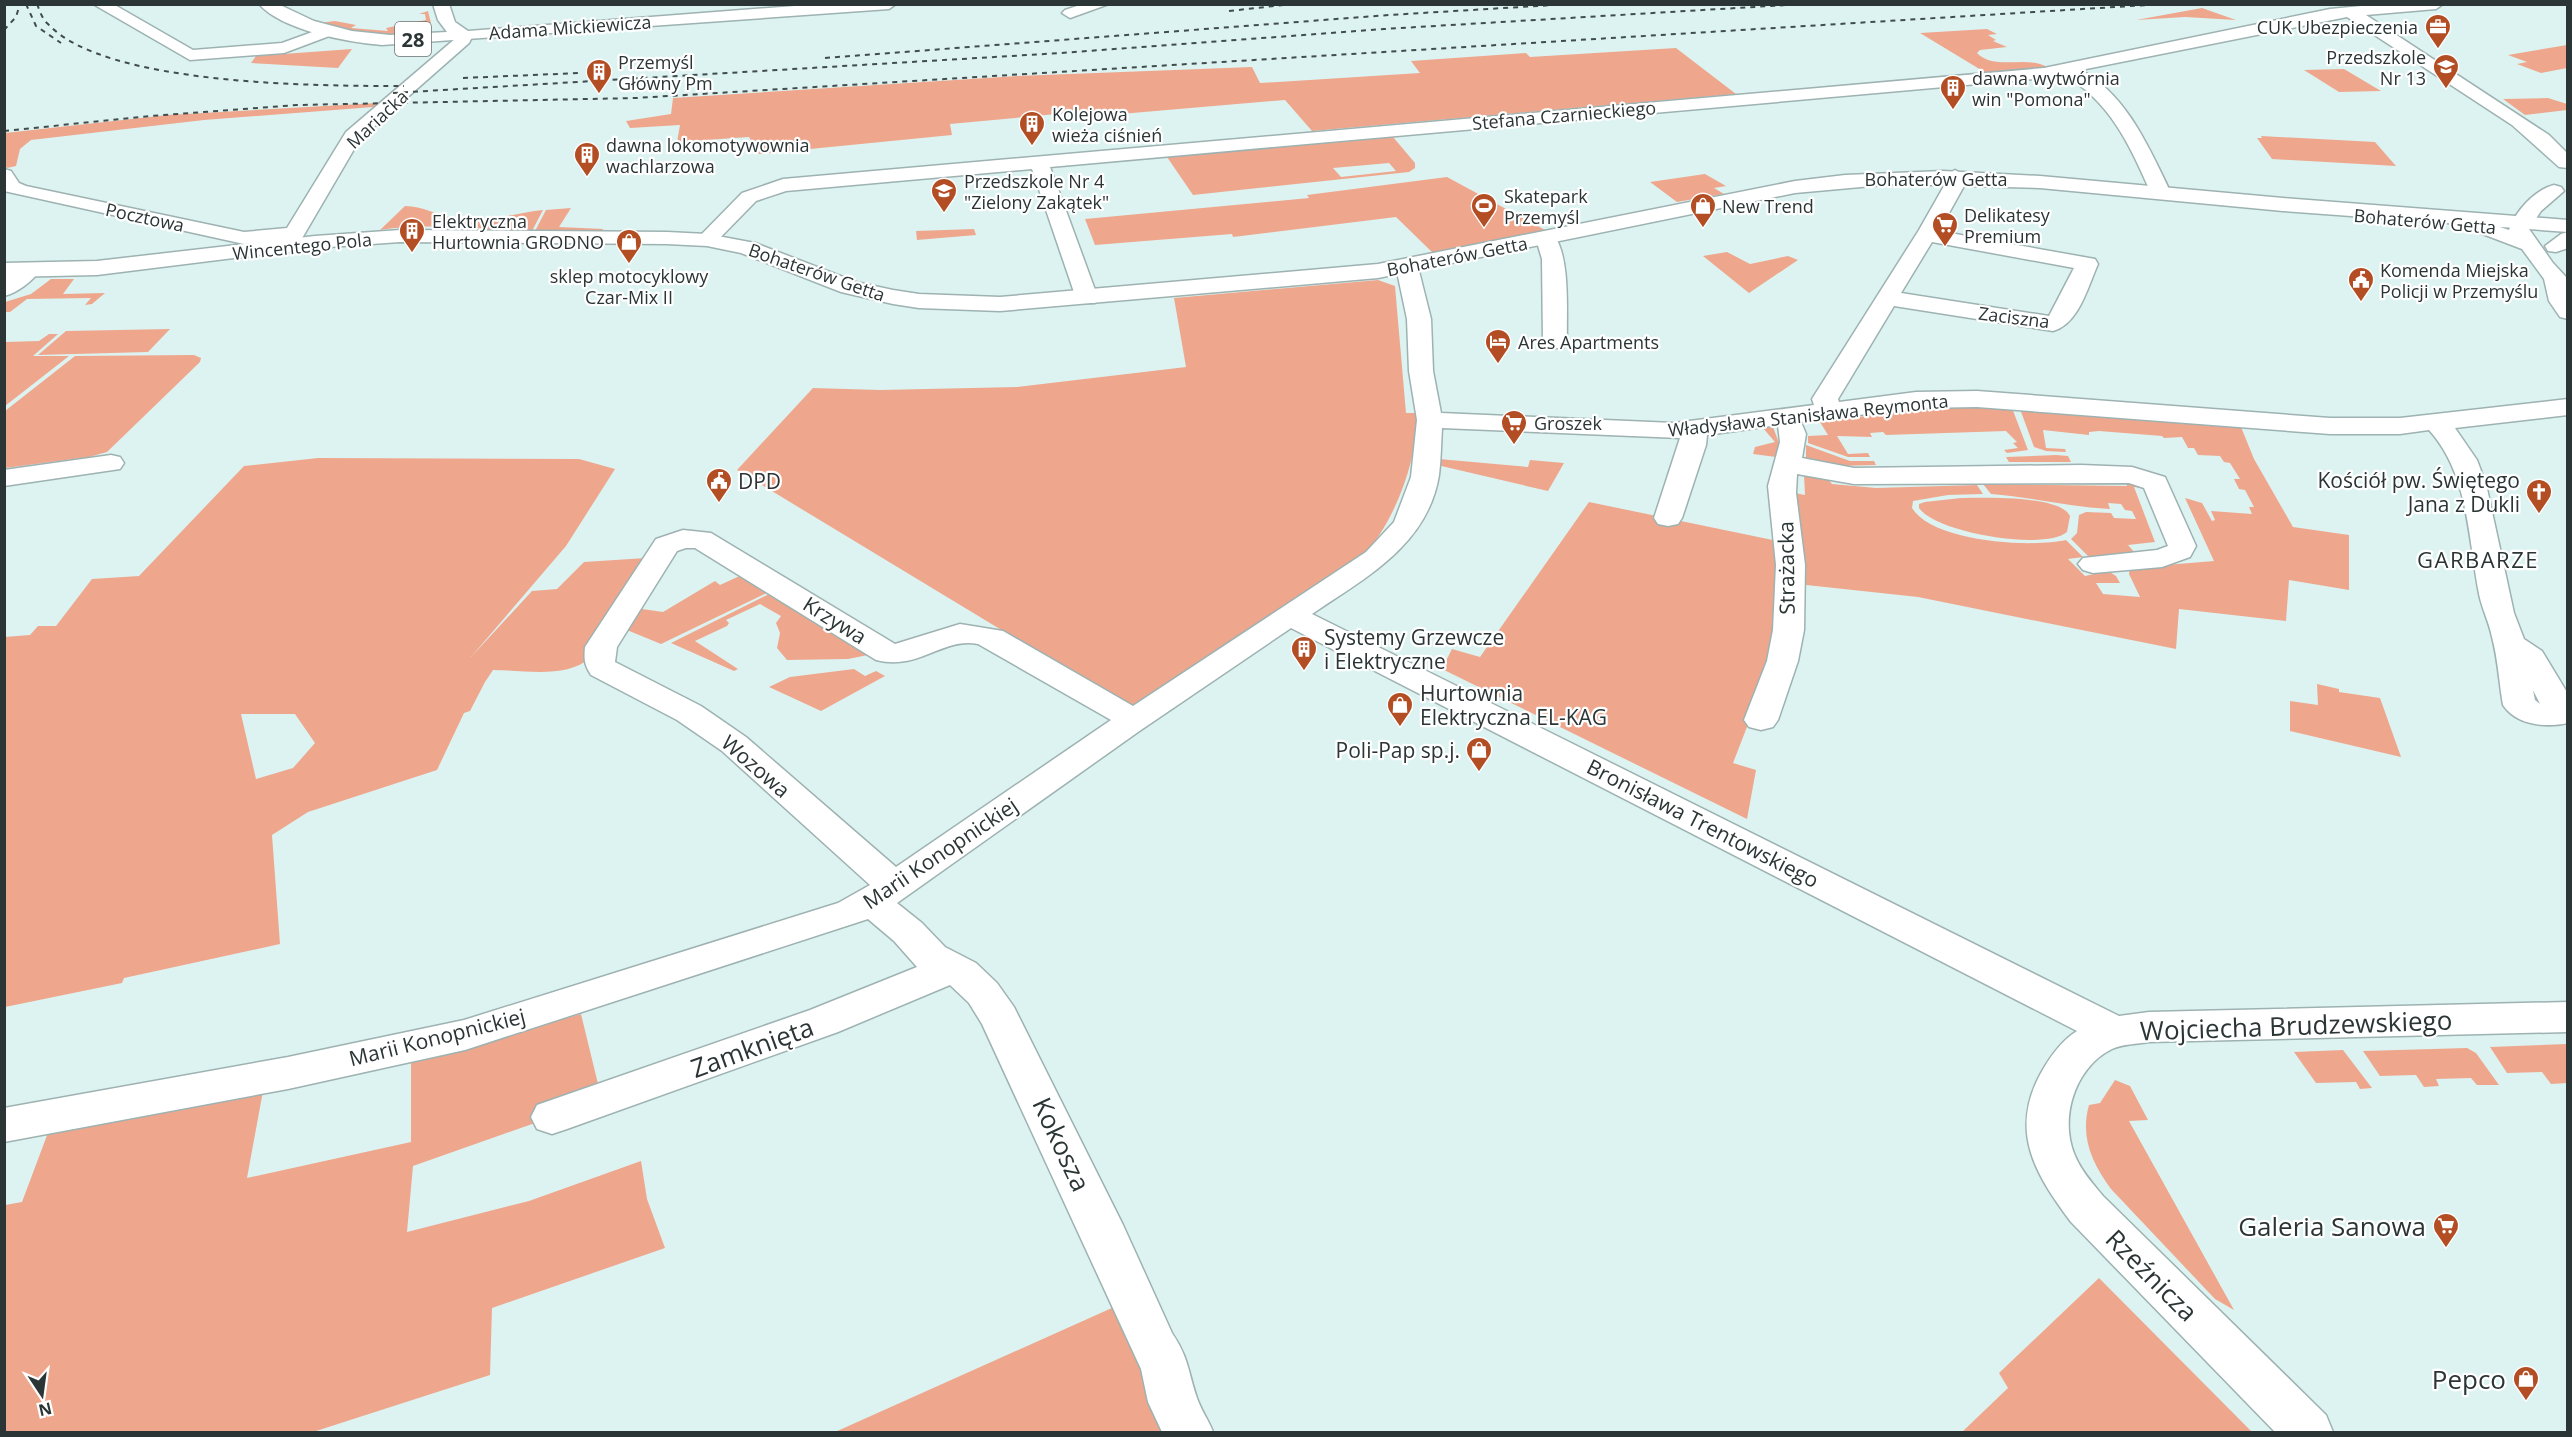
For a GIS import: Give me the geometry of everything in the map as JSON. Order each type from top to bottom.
[{"type":"street","points":[[100,4],[175,44],[190,55],[278,49],[298,45],[326,33]]},
{"type":"street","name":"28","points":[[266,4],[300,24],[326,33],[360,38],[413,34],[436,28],[443,12]]},
{"type":"street","name":"Adama Mickiewicza","points":[[360,38],[382,40],[465,35],[889,4]]},
{"type":"street","points":[[1070,13],[1102,4]]},
{"type":"street","name":"Stefana Czarnieckiego","points":[[707,240],[749,196],[780,186],[2067,70],[2319,16],[2436,4]]},
{"type":"street","points":[[443,12],[456,33],[465,35]]},
{"type":"street","points":[[2350,12],[2406,46],[2567,157],[2561,196],[2555,211],[2564,270],[2555,277]]},
{"type":"street","name":"Mariacka","points":[[290,240],[353,136],[433,68],[463,40],[465,35]]},
{"type":"street","points":[[2067,70],[2085,79],[2123,117],[2161,193]]},
{"type":"street","points":[[1039,162],[1087,298]]},
{"type":"street","name":"Pocztowa","points":[[4,175],[11,187],[20,190],[244,238],[290,240]]},
{"type":"street","points":[[1832,410],[1826,404],[1825,399],[1926,235],[1954,186],[1955,176]]},
{"type":"street","name":"Bohaterów Getta","points":[[707,240],[747,248],[849,287],[902,299],[1000,304],[1087,298],[1407,267],[1818,183],[1878,177],[1955,176],[2161,193],[2523,232]]},
{"type":"street","points":[[2561,196],[2533,207],[2523,232],[2555,277],[2560,301],[2568,312]]},
{"type":"street","name":"Bohaterów Getta","points":[[2211,198],[2523,232],[2558,233]]},
{"type":"street","name":"Zaciszna","points":[[1887,298],[2053,324],[2061,319],[2087,264],[1926,235]]},
{"type":"street","name":"Wincentego Pola","points":[[4,270],[138,265],[290,240],[400,236],[707,240]]},
{"type":"street","points":[[1547,239],[1553,259],[1555,343]]},
{"type":"street","name":"Marii Konopnickiej","points":[[4,1125],[288,1073],[465,1035],[851,912],[883,895],[1134,720],[1376,558],[1407,525],[1425,477],[1430,420],[1421,371],[1419,319],[1407,267]]},
{"type":"street","points":[[4,289],[29,270]]},
{"type":"street","name":"Władysława Stanisława Reymonta","points":[[1430,420],[1694,438],[1785,417],[1916,400],[1977,399],[2330,426],[2436,423],[2568,407]]},
{"type":"street","name":"Strażacka","points":[[1761,720],[1786,644],[1790,542],[1782,488],[1783,473],[1788,464],[1793,440],[1792,428],[1785,417]]},
{"type":"street","points":[[2436,423],[2454,446],[2470,477],[2483,529],[2498,611],[2509,643]]},
{"type":"street","points":[[1668,518],[1694,438]]},
{"type":"street","points":[[4,478],[111,463]]},
{"type":"street","points":[[1788,464],[1854,476],[2081,472],[2132,475],[2155,483],[2182,546],[2180,551],[2162,558],[2093,564]]},
{"type":"street","name":"Krzywa","points":[[602,668],[599,662],[601,647],[666,545],[683,539],[701,539],[887,653],[904,654],[954,634],[974,633],[992,638],[1134,720]]},
{"type":"street","name":"Bronisława Trentowskiego","points":[[1291,616],[2026,984],[2114,1032]]},
{"type":"street","name":"Wozowa","points":[[602,668],[689,713],[734,744],[882,875],[883,895]]},
{"type":"street","name":"Kokosza","points":[[883,895],[908,932],[931,957],[962,973],[983,993],[1000,1018],[1022,1059],[1129,1287],[1154,1347],[1164,1362],[1173,1402],[1188,1432]]},
{"type":"street","name":"Zamknięta","points":[[552,1117],[824,1021],[936,975],[946,966]]},
{"type":"street","name":"Wojciecha Brudzewskiego","points":[[2052,1092],[2065,1069],[2088,1044],[2114,1032],[2149,1027],[2568,1017]]},
{"type":"street","name":"Rzeźnicza","points":[[2052,1092],[2046,1118],[2049,1140],[2054,1158],[2069,1186],[2087,1209],[2308,1432]]},
{"type":"shaded area","points":[[2202,8],[2236,20],[2185,17],[2136,20]]},
{"type":"shaded area","points":[[428,11],[431,23],[405,33],[376,34],[319,23],[335,21],[356,25],[351,28],[388,31],[386,28],[426,20],[425,14],[419,14]]},
{"type":"shaded area","points":[[1987,29],[1997,34],[1988,35],[1996,40],[1993,41],[2007,47],[1980,50],[1977,53],[1984,58],[2002,62],[2030,62],[2047,67],[1986,73],[1920,33]]},
{"type":"shaded area","points":[[2567,45],[2567,68],[2541,73],[2517,64],[2527,62],[2508,55]]},
{"type":"shaded area","points":[[1676,48],[1736,94],[1312,131],[1285,100],[1109,115],[1089,111],[950,124],[952,135],[759,154],[749,137],[677,142],[680,125],[630,128],[626,121],[671,114],[673,98],[1018,76],[1252,67],[1260,83],[1420,73],[1411,61],[1526,53],[1530,57]]},
{"type":"shaded area","points":[[352,49],[338,68],[251,63],[256,56]]},
{"type":"shaded area","points":[[2344,69],[2381,91],[2339,92],[2304,70]]},
{"type":"shaded area","points":[[2548,98],[2567,104],[2567,110],[2525,115],[2503,99]]},
{"type":"shaded area","points":[[378,103],[373,107],[204,120],[31,140],[20,149],[16,166],[7,168],[5,166],[5,133],[168,115]]},
{"type":"shaded area","points":[[2261,136],[2375,142],[2396,166],[2272,159],[2257,138],[2262,138]]},
{"type":"shaded area","points":[[1393,137],[1415,163],[1415,168],[1409,172],[1193,195],[1167,157]],"holes":[[[1389,163],[1396,171],[1341,177],[1333,168]]]},
{"type":"shaded area","points":[[1705,174],[1726,186],[1714,188],[1724,194],[1677,202],[1650,182]]},
{"type":"shaded area","points":[[1447,177],[1545,230],[1434,254],[1396,217],[1233,237],[1232,234],[1095,245],[1085,219],[1309,198],[1307,195]]},
{"type":"shaded area","points":[[405,206],[418,207],[447,217],[465,220],[487,219],[543,210],[532,231],[437,227],[380,230]]},
{"type":"shaded area","points":[[571,208],[559,227],[604,229],[598,232],[535,231],[546,210]]},
{"type":"shaded area","points":[[974,229],[976,235],[917,240],[916,231]]},
{"type":"shaded area","points":[[1727,252],[1750,264],[1788,256],[1798,260],[1749,293],[1703,256]]},
{"type":"shaded area","points":[[51,279],[74,279],[63,294],[105,293],[92,304],[85,305],[91,298],[27,299],[10,312],[5,312],[5,302],[31,294]]},
{"type":"shaded area","points":[[1378,280],[1395,286],[1406,413],[1418,413],[1408,471],[1385,526],[1362,558],[1137,705],[1124,704],[737,470],[813,388],[880,390],[1017,387],[1186,367],[1174,298]]},
{"type":"shaded area","points":[[170,329],[148,352],[38,355],[66,331]]},
{"type":"shaded area","points":[[49,334],[58,334],[33,356],[69,356],[5,406],[5,342],[39,341]]},
{"type":"shaded area","points":[[194,355],[201,358],[200,362],[107,452],[89,457],[5,468],[5,411],[75,356]]},
{"type":"shaded area","points":[[1975,406],[2012,408],[2028,450],[2007,453],[2004,450],[2018,448],[2013,443],[2017,442],[2006,431],[1886,435],[1883,432],[1870,433],[1872,437],[1837,436],[1848,454],[1868,453],[1870,457],[1848,457],[1808,443],[1808,436],[1828,435],[1820,422],[1910,410]]},
{"type":"shaded area","points":[[2020,409],[2241,427],[2254,459],[2293,527],[2349,535],[2349,590],[2289,580],[2286,621],[2179,609],[2176,649],[1918,597],[1797,584],[1790,492],[1805,495],[1804,475],[1827,478],[1832,484],[1876,488],[1977,485],[1983,494],[1948,495],[1913,501],[1912,508],[1923,519],[1940,528],[1983,540],[2030,543],[2066,540],[2083,557],[2068,559],[2085,576],[2108,571],[2116,576],[2120,583],[2096,583],[2103,594],[2140,597],[2129,574],[2130,568],[2214,561],[2185,498],[2202,503],[2212,521],[2215,520],[2211,511],[2252,514],[2249,507],[2254,507],[2245,490],[2239,489],[2234,479],[2240,479],[2230,463],[2224,462],[2220,456],[2198,455],[2194,448],[2188,448],[2182,437],[2164,438],[2099,431],[2089,432],[2089,435],[2043,430],[2046,448],[2065,449],[2066,452],[2046,451],[2034,447]]},
{"type":"shaded area","points":[[1773,427],[1779,443],[1776,457],[1753,454],[1755,447],[1775,442],[1763,428]]},
{"type":"shaded area","points":[[1806,445],[1850,461],[1874,461],[1876,465],[1837,466],[1806,460]]},
{"type":"shaded area","points":[[2068,456],[2071,462],[2009,462],[2006,457]]},
{"type":"shaded area","points":[[318,458],[579,459],[615,469],[566,546],[471,657],[532,591],[557,589],[584,562],[646,558],[590,658],[580,665],[557,671],[493,670],[470,711],[464,713],[437,770],[308,812],[272,835],[280,944],[124,978],[122,983],[5,1007],[4,637],[30,635],[38,626],[56,626],[92,579],[139,576],[244,466]],"holes":[[[241,714],[295,714],[315,743],[293,768],[256,779]]]},
{"type":"shaded area","points":[[1439,459],[1528,467],[1530,460],[1564,463],[1548,491],[1437,465]]},
{"type":"shaded area","points":[[2125,478],[2144,488],[2134,487],[2155,542],[2128,545],[2136,554],[2090,558],[2071,539],[2077,533],[2079,515],[2086,512],[2111,513],[2114,518],[2136,519],[2132,511],[2125,510],[2121,504],[2108,503],[2110,509],[2095,508],[1991,494],[1983,484],[2127,486]]},
{"type":"shaded area","points":[[1961,498],[2020,499],[2052,504],[2063,509],[2070,516],[2067,532],[2037,540],[1991,536],[1967,532],[1946,525],[1929,517],[1919,508],[1919,504],[1925,502]]},
{"type":"shaded area","points":[[1589,502],[1782,542],[1784,611],[1766,678],[1733,763],[1756,770],[1747,819],[1442,669],[1452,649],[1480,657]]},
{"type":"shaded area","points":[[746,573],[773,590],[661,644],[622,628],[635,608],[663,612],[715,581],[720,585]]},
{"type":"shaded area","points":[[771,593],[868,655],[848,659],[787,660],[777,648],[780,633],[776,623],[781,616],[760,604],[726,620],[729,623],[727,626],[695,641],[738,669],[734,671],[671,643]]},
{"type":"shaded area","points":[[854,669],[865,676],[876,671],[885,676],[821,711],[769,687],[790,677]]},
{"type":"shaded area","points":[[2317,684],[2339,689],[2339,692],[2380,698],[2401,757],[2290,731],[2290,701],[2318,705]]},
{"type":"shaded area","points":[[581,1014],[599,1088],[552,1117],[413,1166],[407,1232],[529,1201],[641,1161],[647,1199],[665,1248],[492,1308],[490,1375],[313,1432],[5,1432],[5,1205],[22,1202],[49,1130],[263,1091],[247,1178],[411,1142],[411,1060]]},
{"type":"shaded area","points":[[2567,1044],[2567,1083],[2551,1084],[2542,1072],[2507,1073],[2490,1047]]},
{"type":"shaded area","points":[[2467,1048],[2476,1053],[2499,1085],[2477,1085],[2471,1078],[2436,1079],[2439,1086],[2424,1087],[2416,1075],[2380,1076],[2363,1051]]},
{"type":"shaded area","points":[[2343,1050],[2372,1088],[2360,1089],[2356,1082],[2316,1083],[2294,1052]]},
{"type":"shaded area","points":[[2115,1080],[2130,1086],[2148,1120],[2129,1121],[2234,1310],[2215,1299],[2111,1189],[2098,1169],[2087,1139],[2089,1105],[2100,1103]]},
{"type":"shaded area","points":[[2099,1278],[2252,1432],[1962,1432],[2008,1388],[1999,1373]]},
{"type":"shaded area","points":[[1123,1303],[1180,1432],[835,1432]]},
{"type":"railway","points":[[4,30],[16,17],[20,4]]},
{"type":"railway","points":[[26,4],[36,26],[61,43]]},
{"type":"railway","points":[[37,4],[46,22],[76,44],[116,60],[164,71],[270,83],[404,86]]},
{"type":"railway","points":[[1229,11],[1292,4]]},
{"type":"railway","points":[[825,58],[1389,15],[1570,4]]},
{"type":"railway","points":[[393,93],[1061,53],[1384,29],[1804,4]]},
{"type":"railway","points":[[4,131],[150,116],[297,105],[636,98],[2164,4]]},
{"type":"railway","points":[[463,78],[580,73]]},
{"type":"place","name":"CUK Ubezpieczenia","points":[[2438,50]]},
{"type":"place","name":"Przedszkole Nr 13","points":[[2446,90]]},
{"type":"place","name":"Przemyśl Główny Pm","points":[[599,95]]},
{"type":"place","name":"dawna wytwórnia win \"Pomona\"","points":[[1953,111]]},
{"type":"place","name":"Kolejowa wieża ciśnień","points":[[1032,147]]},
{"type":"place","name":"dawna lokomotywownia wachlarzowa","points":[[587,178]]},
{"type":"place","name":"Przedszkole Nr 4 \"Zielony Zakątek\"","points":[[944,214]]},
{"type":"place","name":"Skatepark Przemyśl","points":[[1484,229]]},
{"type":"place","name":"New Trend","points":[[1703,229]]},
{"type":"place","name":"Delikatesy Premium","points":[[1945,248]]},
{"type":"place","name":"Elektryczna Hurtownia GRODNO","points":[[412,254]]},
{"type":"place","name":"sklep motocyklowy Czar-Mix II","points":[[629,265]]},
{"type":"place","name":"Komenda Miejska Policji w Przemyślu","points":[[2361,303]]},
{"type":"place","name":"Ares Apartments","points":[[1498,365]]},
{"type":"place","name":"Groszek","points":[[1514,446]]},
{"type":"place","name":"DPD","points":[[719,504]]},
{"type":"place","name":"Kościół pw. Świętego Jana z Dukli","points":[[2539,515]]},
{"type":"place","name":"Systemy Grzewcze i Elektryczne","points":[[1304,672]]},
{"type":"place","name":"Hurtownia Elektryczna EL-KAG","points":[[1400,728]]},
{"type":"place","name":"Poli-Pap sp.j.","points":[[1479,773]]},
{"type":"place","name":"Galeria Sanowa","points":[[2446,1249]]},
{"type":"place","name":"Pepco","points":[[2526,1402]]},
{"type":"district","name":"GARBARZE","points":[[2478,559]]}]
